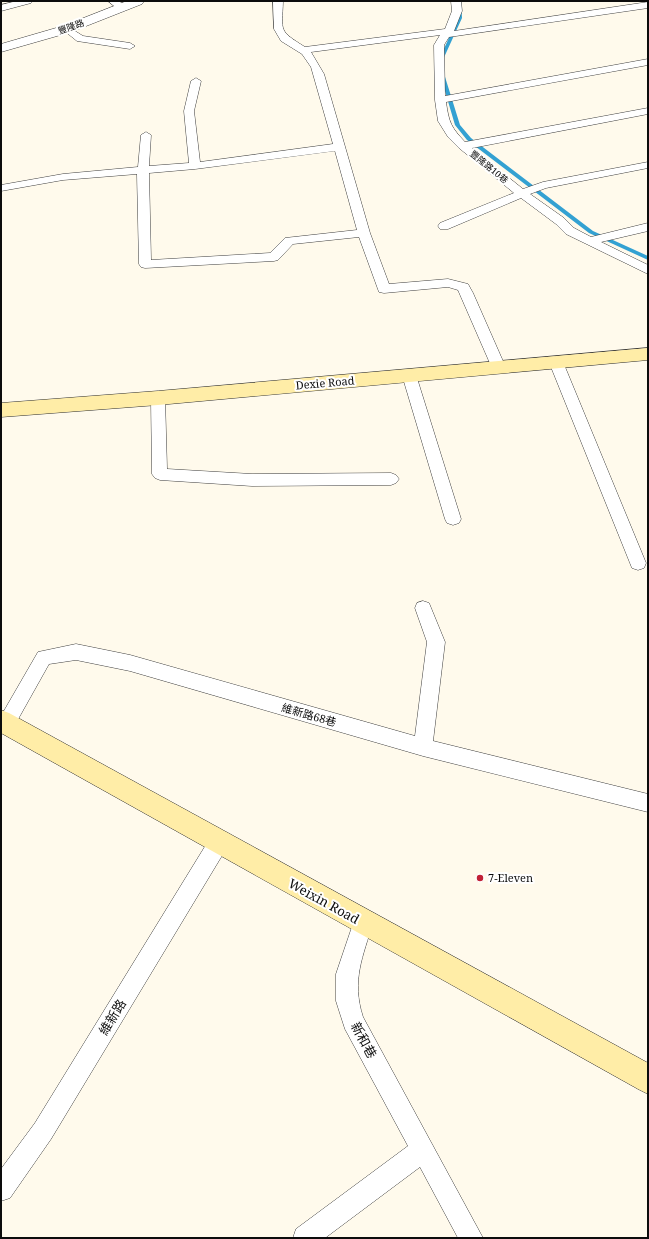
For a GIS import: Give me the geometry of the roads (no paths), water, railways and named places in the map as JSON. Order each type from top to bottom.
[{"type":"street","name":"豐隆路","points":[[1,48],[67,30],[118,4],[138,1]]},
{"type":"street","name":"Dexie Road","points":[[1,410],[158,398],[648,354]]},
{"type":"street","name":"Weixin Road","points":[[4,723],[648,1079]]},
{"type":"lane","points":[[1,8],[28,1]]},
{"type":"lane","points":[[278,1],[278,24],[280,32],[287,40],[303,50],[314,64],[319,74],[364,233],[384,288],[448,283],[463,287],[468,293],[499,368]]},
{"type":"lane","name":"豐隆路10巷","points":[[456,1],[457,11],[447,33],[439,45],[440,100],[443,120],[452,134],[463,146],[522,194],[560,221],[570,231],[648,270]]},
{"type":"lane","points":[[303,50],[447,33],[648,5]]},
{"type":"lane","points":[[67,30],[80,40],[130,46]]},
{"type":"lane","points":[[440,100],[648,62]]},
{"type":"lane","points":[[195,166],[189,111],[196,81]]},
{"type":"lane","points":[[463,146],[648,111]]},
{"type":"lane","points":[[146,135],[143,170],[145,264],[274,257],[289,241],[364,233]]},
{"type":"lane","points":[[1,188],[63,176],[195,166],[340,147]]},
{"type":"lane","points":[[444,226],[542,185],[648,165]]},
{"type":"lane","points":[[588,241],[648,227]]},
{"type":"lane","points":[[556,362],[638,563]]},
{"type":"lane","points":[[409,376],[453,519]]},
{"type":"lane","points":[[158,398],[160,474],[252,480],[391,479]]},
{"type":"lane","points":[[423,608],[436,642],[423,747]]},
{"type":"lane","name":"維新路68巷","points":[[4,723],[44,657],[76,652],[130,663],[423,747],[648,803]]},
{"type":"lane","name":"維新路","points":[[1,1189],[42,1131],[219,842]]},
{"type":"lane","name":"新和巷","points":[[363,922],[347,974],[347,1001],[353,1021],[471,1238]]},
{"type":"lane","points":[[304,1238],[423,1150]]},
{"type":"waterway","points":[[459,1],[460,18],[439,64],[458,125],[469,139],[591,232],[648,258]]},
{"type":"place","name":"7-Eleven","points":[[480,878]]}]
